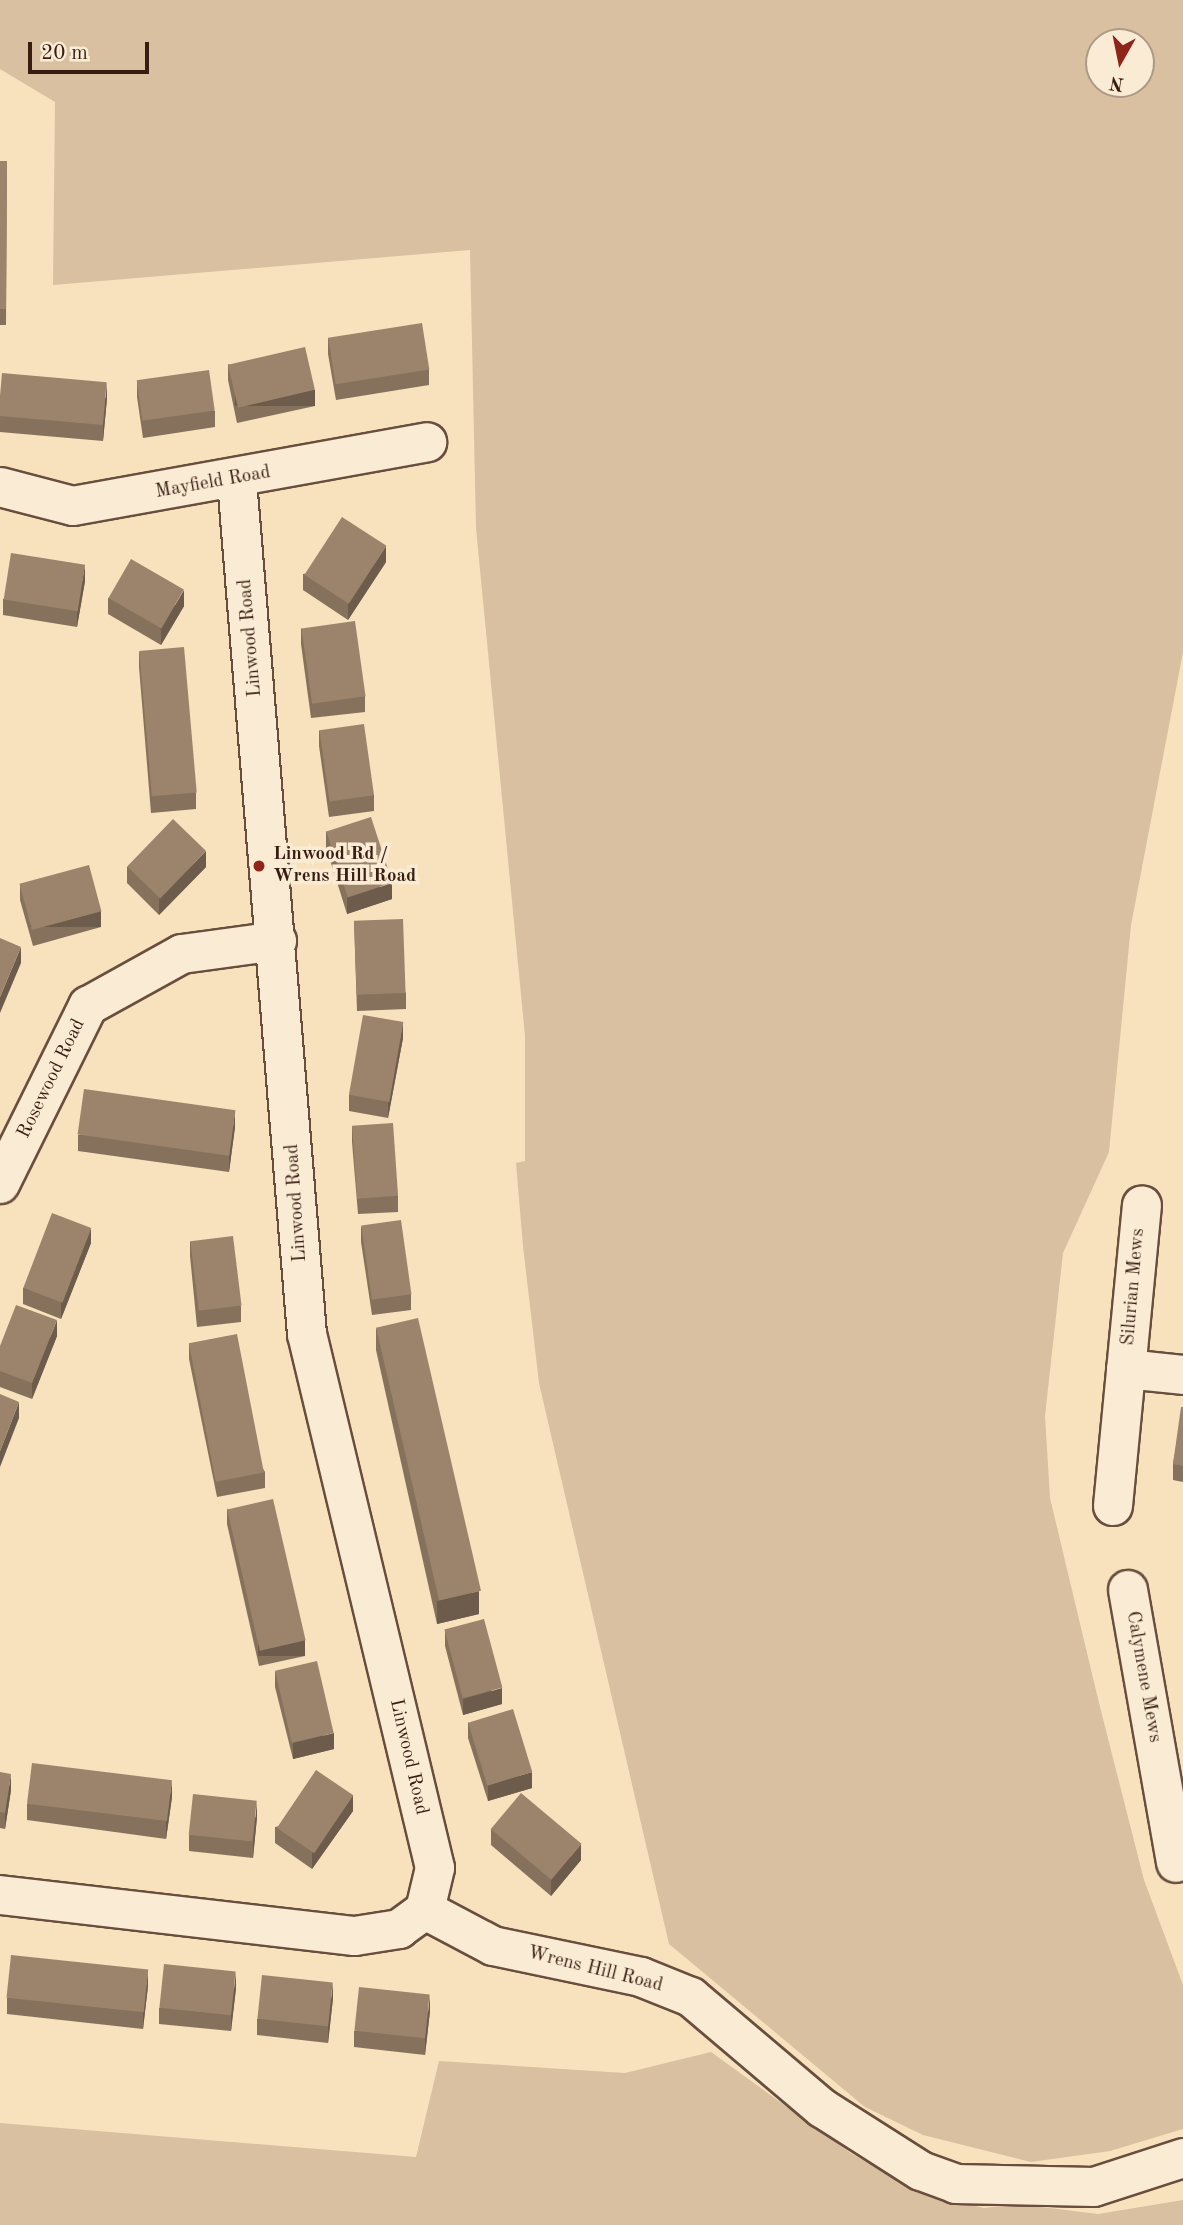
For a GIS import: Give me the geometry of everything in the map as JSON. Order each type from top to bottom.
[{"type":"street","name":"Mayfield Road","points":[[0,487],[73,506],[237,481],[427,442]]},
{"type":"street","name":"Linwood Road","points":[[237,481],[277,941],[307,1334],[435,1868],[425,1910]]},
{"type":"street","name":"Rosewood Road","points":[[0,1184],[88,1006],[181,954],[277,941]]},
{"type":"street","name":"Silurian Mews","points":[[1113,1506],[1142,1205]]},
{"type":"street","name":"Silurian Mews","points":[[1126,1369],[1183,1375]]},
{"type":"street","name":"Calymene Mews","points":[[1128,1590],[1171,1761],[1175,1863]]},
{"type":"street","points":[[0,1895],[355,1936],[399,1929],[425,1910]]},
{"type":"street","name":"Wrens Hill Road","points":[[425,1910],[493,1946],[641,1978],[691,1997],[822,2108],[921,2171],[956,2184],[1094,2187],[1183,2158]]},
{"type":"shaded area","points":[[0,0],[1183,0],[1183,652],[1131,925],[1109,1152],[1063,1253],[1045,1416],[1050,1498],[1099,1703],[1144,1880],[1183,1985],[1183,2129],[1110,2151],[1031,2162],[923,2135],[865,2107],[669,1944],[539,1383],[516,1163],[525,1161],[525,1036],[476,528],[470,250],[53,285],[55,102],[0,69]]},
{"type":"shaded area","points":[[711,2052],[852,2154],[923,2194],[984,2208],[1017,2204],[1098,2214],[1183,2200],[1183,2225],[0,2225],[0,2123],[416,2157],[439,2061],[625,2073]]},
{"type":"building","points":[[0,161],[7,161],[6,309],[0,309]]},
{"type":"building","points":[[422,323],[429,369],[336,384],[328,338]]},
{"type":"building","points":[[305,347],[315,390],[238,408],[228,365]]},
{"type":"building","points":[[209,370],[215,411],[142,421],[137,380]]},
{"type":"building","points":[[2,373],[107,382],[103,425],[0,416]]},
{"type":"building","points":[[342,517],[386,546],[349,604],[304,575]]},
{"type":"building","points":[[11,553],[85,565],[78,611],[4,599]]},
{"type":"building","points":[[131,559],[184,590],[161,628],[108,598]]},
{"type":"building","points":[[355,621],[366,696],[312,704],[302,629]]},
{"type":"building","points":[[184,647],[197,792],[152,796],[139,651]]},
{"type":"building","points":[[364,724],[374,795],[329,802],[319,730]]},
{"type":"building","points":[[371,817],[392,883],[348,897],[326,832]]},
{"type":"building","points":[[173,819],[206,851],[160,898],[127,866]]},
{"type":"building","points":[[89,865],[101,911],[32,930],[19,884]]},
{"type":"building","points":[[403,919],[406,993],[357,995],[354,921]]},
{"type":"building","points":[[0,938],[21,947],[0,997]]},
{"type":"building","points":[[363,1015],[403,1022],[389,1102],[349,1095]]},
{"type":"building","points":[[84,1089],[236,1110],[229,1156],[78,1135]]},
{"type":"building","points":[[393,1123],[398,1196],[357,1199],[352,1126]]},
{"type":"building","points":[[52,1213],[91,1228],[63,1303],[23,1288]]},
{"type":"building","points":[[401,1220],[411,1294],[372,1300],[361,1226]]},
{"type":"building","points":[[233,1236],[242,1305],[199,1311],[190,1241]]},
{"type":"building","points":[[16,1305],[57,1320],[32,1383],[0,1371],[0,1346]]},
{"type":"building","points":[[418,1318],[481,1591],[439,1600],[376,1328]]},
{"type":"building","points":[[237,1334],[264,1472],[216,1482],[189,1343]]},
{"type":"building","points":[[0,1394],[19,1402],[0,1451]]},
{"type":"building","points":[[1183,1407],[1183,1466],[1173,1464]]},
{"type":"building","points":[[273,1499],[306,1640],[260,1651],[227,1510]]},
{"type":"building","points":[[484,1619],[502,1688],[463,1698],[444,1630]]},
{"type":"building","points":[[317,1661],[334,1733],[292,1743],[275,1671]]},
{"type":"building","points":[[513,1709],[532,1772],[487,1786],[468,1723]]},
{"type":"building","points":[[32,1763],[172,1780],[167,1821],[27,1804]]},
{"type":"building","points":[[316,1770],[353,1795],[314,1853],[277,1828]]},
{"type":"building","points":[[0,1772],[11,1774],[5,1813],[0,1812]]},
{"type":"building","points":[[521,1793],[582,1844],[551,1880],[491,1829]]},
{"type":"building","points":[[193,1794],[257,1801],[252,1841],[189,1835]]},
{"type":"building","points":[[11,1955],[148,1969],[144,2012],[7,1998]]},
{"type":"building","points":[[164,1964],[236,1972],[231,2015],[159,2008]]},
{"type":"building","points":[[262,1975],[333,1982],[328,2026],[257,2019]]},
{"type":"building","points":[[359,1987],[430,1994],[425,2038],[354,2031]]},
{"type":"place","name":"Linwood Rd / Wrens Hill Road","points":[[259,866]]}]
